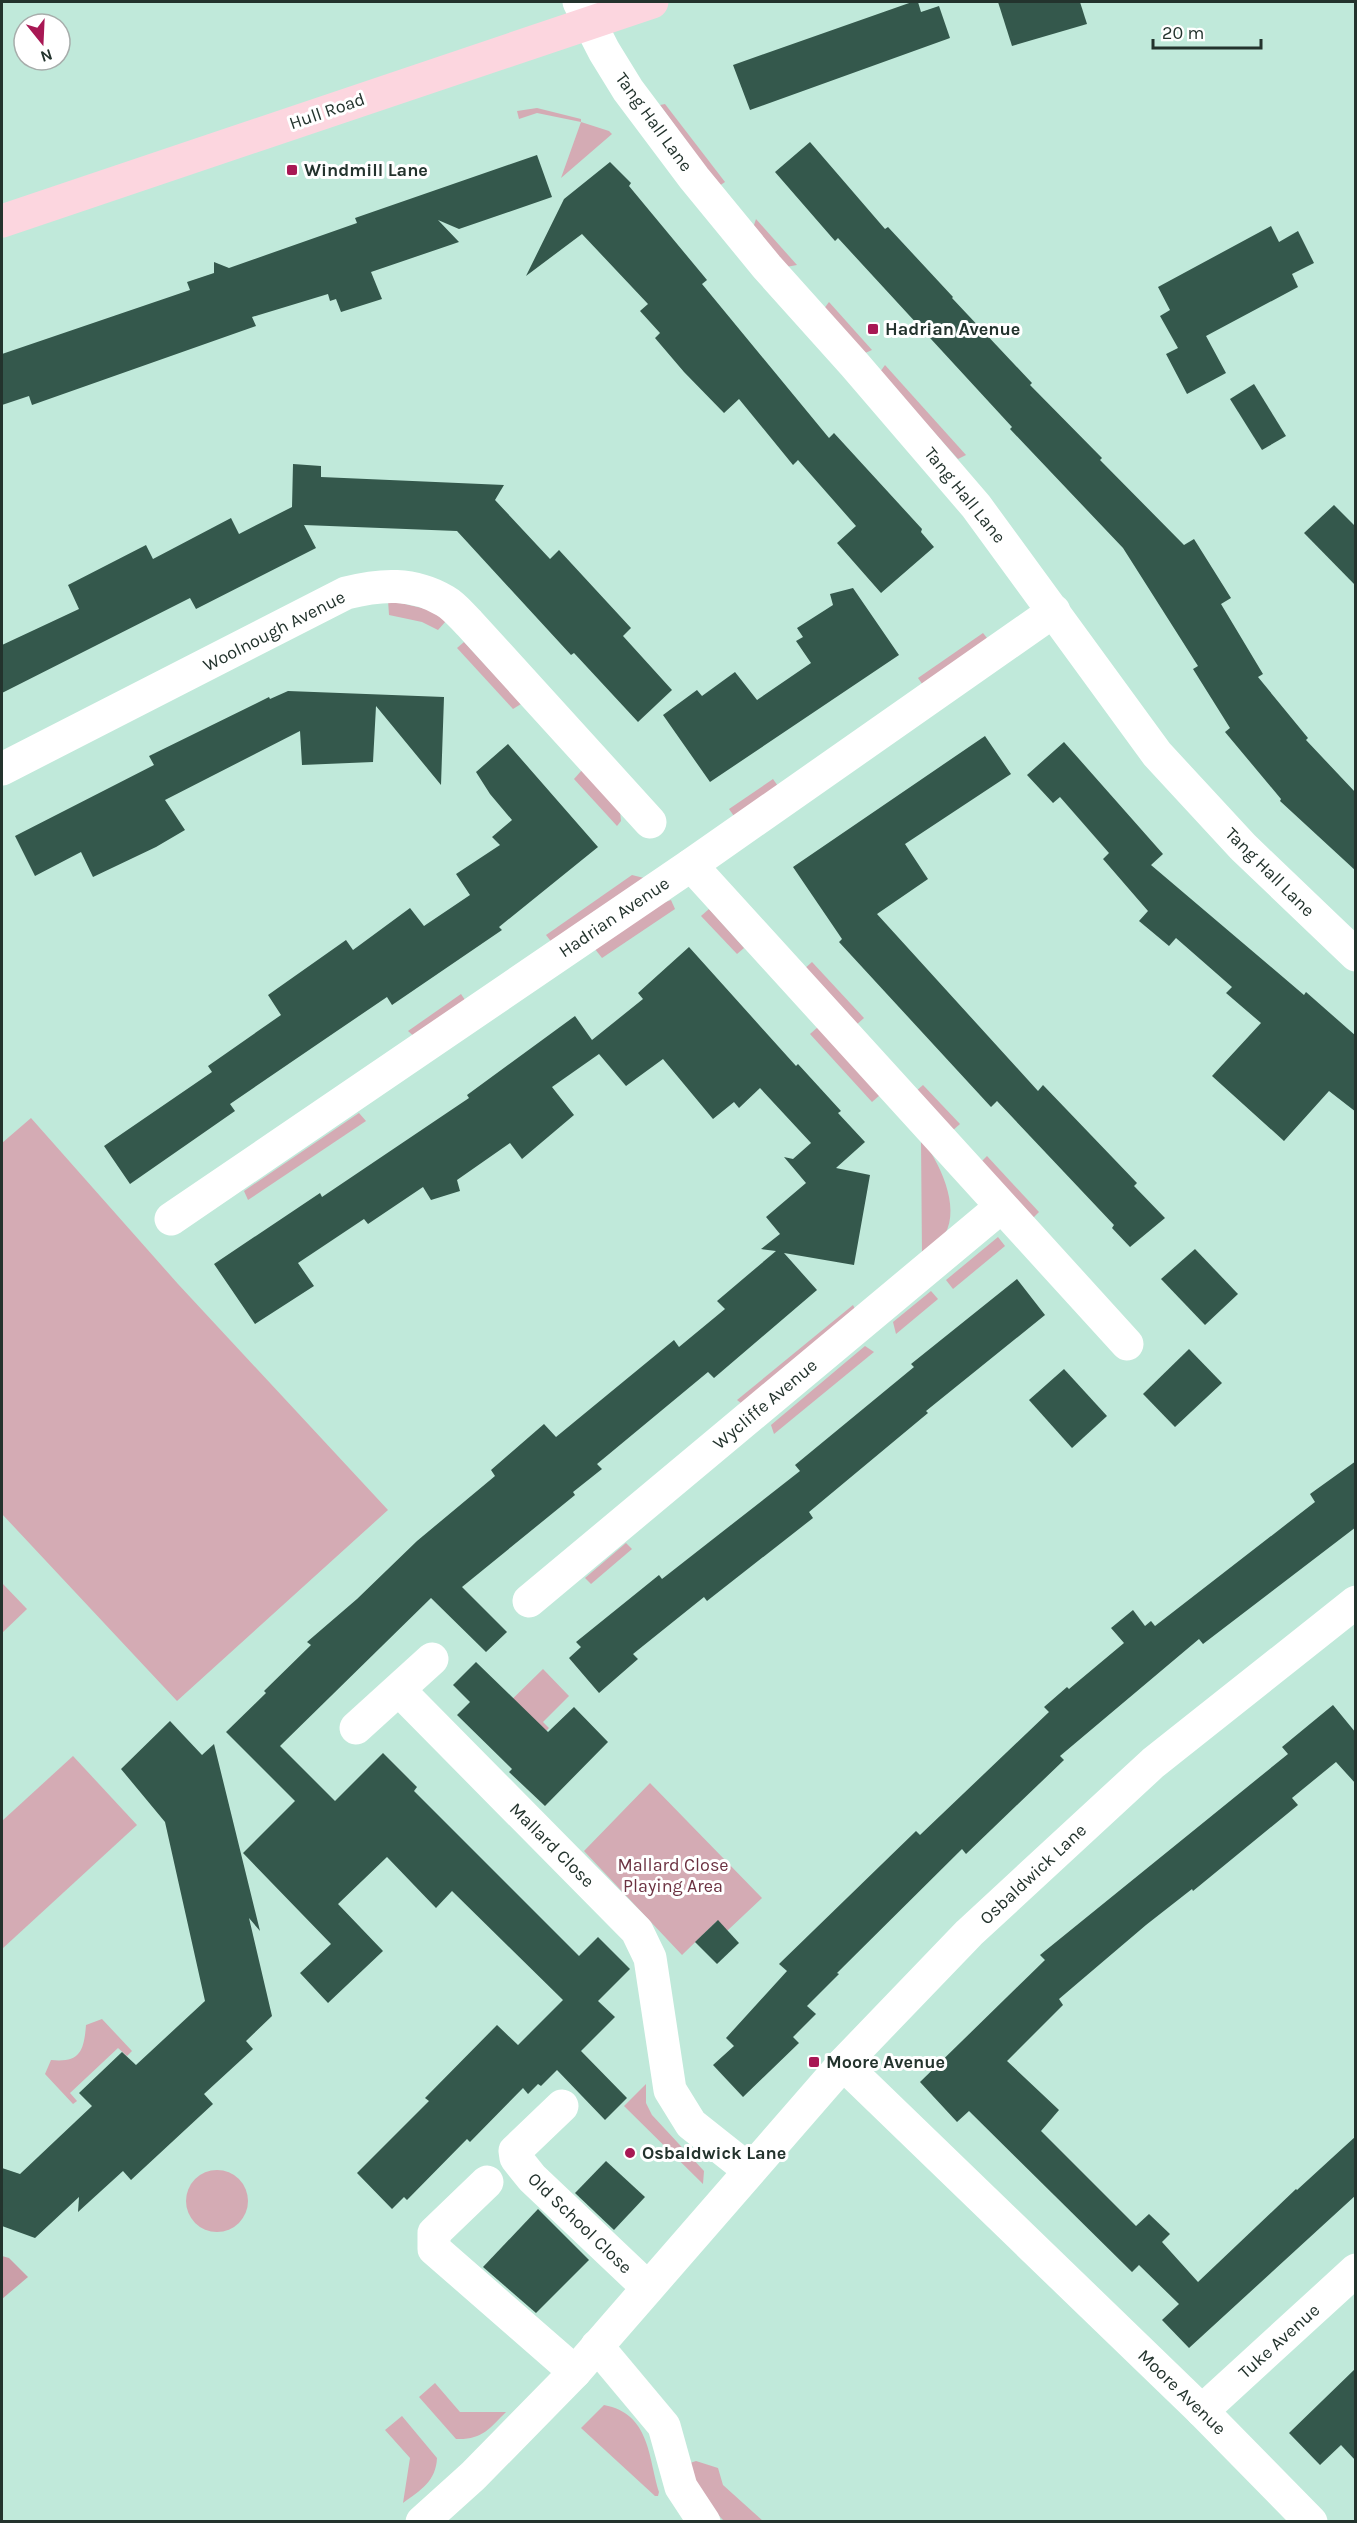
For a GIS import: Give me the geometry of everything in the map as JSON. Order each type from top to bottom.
[{"type":"main road","name":"Hull Road","points":[[2,220],[584,12],[652,2]]},
{"type":"street","name":"Tang Hall Lane","points":[[584,12],[628,90],[694,178],[767,267],[862,372],[962,489],[1157,754],[1243,847],[1356,955]]},
{"type":"street","name":"Woolnough Avenue","points":[[2,770],[346,593],[375,585],[400,586],[425,592],[446,602],[469,623],[650,822]]},
{"type":"street","name":"Hadrian Avenue","points":[[171,1219],[691,865],[1054,611]]},
{"type":"street","points":[[691,865],[1127,1344]]},
{"type":"street","name":"Wycliffe Avenue","points":[[529,1601],[1001,1207]]},
{"type":"street","name":"Osbaldwick Lane","points":[[422,2522],[472,2476],[575,2372],[646,2287],[843,2064],[969,1933],[1153,1763],[1356,1602]]},
{"type":"street","points":[[357,1728],[432,1659]]},
{"type":"street","name":"Mallard Close","points":[[399,1690],[637,1931],[650,1958],[670,2090],[691,2124],[749,2170]]},
{"type":"street","name":"Moore Avenue","points":[[843,2064],[1202,2411],[1311,2522]]},
{"type":"street","name":"Old School Close","points":[[562,2106],[515,2151],[516,2158],[532,2178],[646,2287]]},
{"type":"street","points":[[487,2182],[434,2233],[434,2249],[575,2372]]},
{"type":"street","name":"Tuke Avenue","points":[[1202,2411],[1356,2270]]},
{"type":"street","points":[[597,2346],[664,2426],[681,2487],[704,2522]]},
{"type":"green space","points":[[665,104],[725,182],[719,186],[660,105]]},
{"type":"green space","points":[[537,108],[581,119],[581,122],[537,113],[519,119],[517,111]]},
{"type":"green space","points":[[581,122],[612,134],[561,178]]},
{"type":"green space","points":[[756,219],[797,265],[786,267],[753,228]]},
{"type":"green space","points":[[829,302],[872,350],[863,354],[823,310]]},
{"type":"green space","points":[[885,365],[966,455],[958,459],[880,372]]},
{"type":"green space","points":[[388,600],[430,610],[446,621],[438,630],[422,622],[389,615]]},
{"type":"green space","points":[[983,633],[991,643],[925,688],[918,678]]},
{"type":"green space","points":[[464,642],[521,704],[513,709],[457,648]]},
{"type":"green space","points":[[582,770],[620,811],[621,821],[617,826],[574,779]]},
{"type":"green space","points":[[773,779],[780,789],[736,819],[729,809]]},
{"type":"green space","points":[[632,875],[644,878],[553,944],[546,935]]},
{"type":"green space","points":[[671,900],[675,909],[602,958],[595,949],[660,904]]},
{"type":"green space","points":[[709,909],[744,948],[737,954],[701,916]]},
{"type":"green space","points":[[812,962],[864,1018],[855,1026],[803,970]]},
{"type":"green space","points":[[461,994],[467,1003],[417,1039],[408,1031]]},
{"type":"green space","points":[[818,1027],[880,1095],[872,1102],[810,1034]]},
{"type":"green space","points":[[923,1085],[960,1124],[952,1131],[915,1092]]},
{"type":"green space","points":[[359,1113],[366,1121],[248,1200],[244,1191]]},
{"type":"green space","points":[[31,1118],[178,1284],[388,1510],[177,1701],[2,1514],[2,1143]]},
{"type":"green space","points":[[921,1139],[941,1171],[951,1211],[945,1234],[922,1257]]},
{"type":"green space","points":[[987,1156],[1039,1212],[1031,1220],[979,1164]]},
{"type":"green space","points":[[998,1237],[1005,1246],[953,1289],[946,1280]]},
{"type":"green space","points":[[931,1291],[938,1299],[896,1334],[893,1322]]},
{"type":"green space","points":[[853,1305],[857,1313],[745,1406],[737,1400]]},
{"type":"green space","points":[[865,1346],[874,1352],[774,1434],[771,1425]]},
{"type":"green space","points":[[626,1543],[632,1549],[591,1584],[585,1578]]},
{"type":"green space","points":[[2,1583],[27,1609],[2,1633]]},
{"type":"green space","points":[[543,1669],[569,1696],[543,1722],[549,1728],[531,1747],[496,1715]]},
{"type":"green space","points":[[73,1756],[137,1825],[2,1949],[2,1821]]},
{"type":"green space","name":"Mallard Close Playing Area","points":[[650,1783],[762,1898],[727,1931],[717,1921],[682,1955],[584,1851]]},
{"type":"green space","points":[[102,2019],[132,2051],[127,2056],[118,2048],[70,2093],[77,2101],[73,2104],[45,2074],[51,2060],[68,2059],[79,2053],[84,2042],[86,2025]]},
{"type":"green space","points":[[646,2084],[646,2103],[652,2115],[704,2171],[703,2184],[624,2106]]},
{"type":"green space","points":[[217,2170],[239,2179],[248,2201],[239,2223],[217,2232],[195,2223],[186,2201],[195,2179]]},
{"type":"green space","points":[[435,2383],[460,2412],[506,2412],[490,2428],[479,2435],[456,2439],[419,2397]]},
{"type":"green space","points":[[604,2405],[619,2410],[639,2427],[649,2451],[658,2496],[655,2496],[581,2428]]},
{"type":"green space","points":[[402,2416],[437,2458],[431,2479],[403,2503],[410,2458],[385,2430]]},
{"type":"green space","points":[[696,2461],[718,2468],[723,2485],[763,2521],[724,2521],[699,2495],[690,2463]]},
{"type":"shaded area","points":[[2,2256],[9,2258],[28,2277],[2,2299]]},
{"type":"building","points":[[912,2],[918,2],[921,12],[939,6],[950,38],[750,110],[733,65]]},
{"type":"building","points":[[998,2],[1080,2],[1087,24],[1012,46]]},
{"type":"building","points":[[810,142],[885,229],[888,227],[1032,383],[1030,385],[1102,458],[1100,460],[1184,545],[1194,539],[1231,598],[1221,604],[1263,674],[1258,677],[1308,738],[1306,740],[1356,793],[1356,871],[1280,801],[1281,799],[1225,732],[1230,728],[1193,669],[1198,666],[1123,548],[1010,429],[1012,427],[838,238],[835,241],[775,172]]},
{"type":"building","points":[[537,155],[552,197],[459,229],[438,220],[459,242],[371,272],[382,299],[341,312],[336,299],[330,301],[328,294],[252,317],[256,326],[32,405],[29,396],[2,405],[2,354],[190,290],[187,282],[214,273],[214,262],[229,268],[357,223],[355,218]]},
{"type":"building","points":[[610,162],[631,183],[629,186],[707,280],[702,284],[829,438],[834,433],[922,529],[921,532],[934,547],[881,593],[837,543],[856,526],[798,460],[793,465],[739,399],[724,413],[684,372],[655,338],[660,333],[640,311],[648,304],[582,234],[526,276],[564,199]]},
{"type":"building","points":[[1271,226],[1279,242],[1298,231],[1314,263],[1292,274],[1298,287],[1206,336],[1226,373],[1187,394],[1166,354],[1178,348],[1160,316],[1170,310],[1158,287]]},
{"type":"building","points":[[1254,384],[1286,436],[1262,450],[1230,399]]},
{"type":"building","points":[[293,464],[321,466],[321,477],[504,485],[495,500],[550,559],[559,550],[631,628],[623,636],[672,690],[638,722],[574,653],[571,655],[457,531],[304,525],[316,548],[196,609],[190,598],[2,693],[2,645],[79,609],[68,585],[146,545],[153,559],[231,518],[239,534],[292,507]]},
{"type":"building","points":[[1334,505],[1356,527],[1356,586],[1304,533]]},
{"type":"building","points":[[853,588],[899,655],[710,782],[663,715],[697,690],[702,696],[735,672],[757,700],[811,663],[796,641],[803,637],[797,628],[833,605],[830,594]]},
{"type":"building","points":[[288,691],[444,697],[441,785],[376,706],[373,762],[302,765],[300,731],[165,800],[185,830],[156,847],[93,877],[81,852],[35,876],[15,836],[154,765],[149,756],[269,697],[270,699]]},
{"type":"building","points":[[985,736],[1011,774],[905,844],[928,879],[877,914],[1038,1091],[1043,1085],[1137,1183],[1134,1186],[1165,1218],[1130,1247],[1112,1228],[1114,1225],[997,1101],[991,1107],[839,942],[842,939],[793,867]]},
{"type":"building","points":[[1064,742],[1163,854],[1151,865],[1304,995],[1306,992],[1356,1036],[1356,1112],[1329,1091],[1284,1141],[1212,1076],[1261,1023],[1226,993],[1232,987],[1176,938],[1169,946],[1139,921],[1148,911],[1103,859],[1109,853],[1060,797],[1053,803],[1027,775]]},
{"type":"building","points":[[508,744],[598,847],[499,927],[502,930],[392,1005],[387,997],[331,1035],[230,1104],[235,1111],[130,1184],[104,1146],[212,1072],[208,1066],[281,1015],[268,995],[346,940],[353,950],[410,908],[424,926],[470,895],[456,874],[500,845],[492,837],[512,820],[490,794],[476,772]]},
{"type":"building","points":[[689,947],[796,1066],[798,1064],[841,1111],[838,1113],[865,1142],[836,1168],[870,1175],[854,1265],[784,1253],[817,1290],[714,1378],[708,1372],[597,1464],[602,1469],[573,1492],[575,1495],[462,1587],[507,1632],[486,1652],[431,1598],[280,1746],[335,1801],[383,1753],[417,1787],[414,1791],[579,1956],[598,1937],[630,1969],[598,2001],[615,2017],[581,2051],[627,2098],[605,2120],[557,2070],[541,2086],[538,2084],[528,2094],[523,2088],[470,2142],[467,2139],[407,2200],[404,2197],[392,2209],[357,2173],[429,2101],[425,2098],[497,2025],[518,2045],[563,2000],[452,1891],[436,1908],[387,1857],[338,1904],[383,1951],[328,2003],[300,1973],[331,1944],[243,1853],[295,1801],[226,1732],[311,1645],[307,1642],[357,1599],[417,1541],[495,1476],[491,1470],[544,1424],[556,1437],[674,1340],[679,1347],[725,1309],[717,1301],[776,1251],[761,1249],[780,1234],[766,1217],[806,1183],[784,1157],[793,1159],[811,1143],[760,1088],[739,1108],[734,1102],[713,1119],[663,1059],[626,1086],[599,1054],[552,1087],[574,1115],[522,1159],[510,1143],[457,1180],[460,1191],[431,1200],[423,1187],[368,1224],[364,1219],[298,1263],[314,1286],[255,1324],[214,1264],[320,1193],[322,1197],[469,1098],[467,1095],[575,1016],[592,1040],[643,999],[638,993]]},
{"type":"building","points":[[1195,1249],[1238,1294],[1205,1325],[1161,1279]]},
{"type":"building","points":[[1017,1279],[1045,1315],[926,1411],[928,1413],[809,1512],[813,1518],[707,1601],[704,1597],[633,1654],[638,1659],[599,1693],[569,1658],[581,1647],[576,1642],[659,1575],[662,1579],[800,1471],[795,1465],[914,1367],[911,1364]]},
{"type":"building","points":[[1189,1349],[1222,1383],[1175,1427],[1143,1394]]},
{"type":"building","points":[[1064,1369],[1107,1416],[1072,1448],[1029,1400]]},
{"type":"building","points":[[1356,1461],[1356,1527],[1203,1644],[1199,1639],[1060,1756],[1064,1760],[966,1854],[962,1849],[837,1973],[839,1974],[807,2006],[816,2014],[793,2037],[799,2043],[743,2097],[713,2065],[734,2046],[726,2038],[787,1971],[779,1964],[916,1831],[920,1835],[1049,1712],[1044,1707],[1124,1643],[1111,1628],[1133,1610],[1145,1626],[1151,1621],[1155,1626],[1315,1502],[1310,1494]]},
{"type":"building","points":[[476,1662],[548,1732],[574,1707],[608,1742],[545,1806],[509,1772],[512,1769],[457,1715],[470,1702],[453,1685]]},
{"type":"building","points":[[1333,1705],[1356,1733],[1356,1784],[1336,1762],[1292,1798],[1298,1805],[1193,1891],[1192,1889],[1146,1925],[1059,1999],[1063,2005],[1007,2061],[1059,2110],[1041,2131],[1136,2226],[1149,2214],[1170,2234],[1162,2242],[1198,2282],[1356,2136],[1356,2195],[1189,2348],[1162,2320],[1179,2304],[1139,2265],[1132,2272],[969,2111],[957,2122],[920,2082],[1045,1960],[1040,1955],[1288,1754],[1282,1747]]},
{"type":"building","points":[[170,1721],[202,1755],[214,1744],[260,1931],[249,1918],[272,2016],[246,2041],[253,2049],[204,2094],[213,2104],[131,2180],[123,2171],[78,2212],[79,2197],[35,2238],[2,2226],[2,2168],[20,2174],[92,2106],[79,2093],[122,2052],[136,2065],[205,2001],[165,1822],[121,1769]]},
{"type":"building","points":[[718,1920],[739,1943],[717,1964],[695,1942]]},
{"type":"building","points":[[606,2161],[645,2197],[614,2230],[575,2193]]},
{"type":"building","points":[[538,2209],[589,2260],[536,2313],[483,2267]]},
{"type":"building","points":[[1356,2368],[1356,2461],[1341,2445],[1320,2465],[1289,2433]]},
{"type":"place","name":"Windmill Lane","points":[[292,170]]},
{"type":"place","name":"Hadrian Avenue","points":[[873,329]]},
{"type":"place","name":"Moore Avenue","points":[[814,2062]]},
{"type":"place","name":"Osbaldwick Lane","points":[[630,2153]]}]
